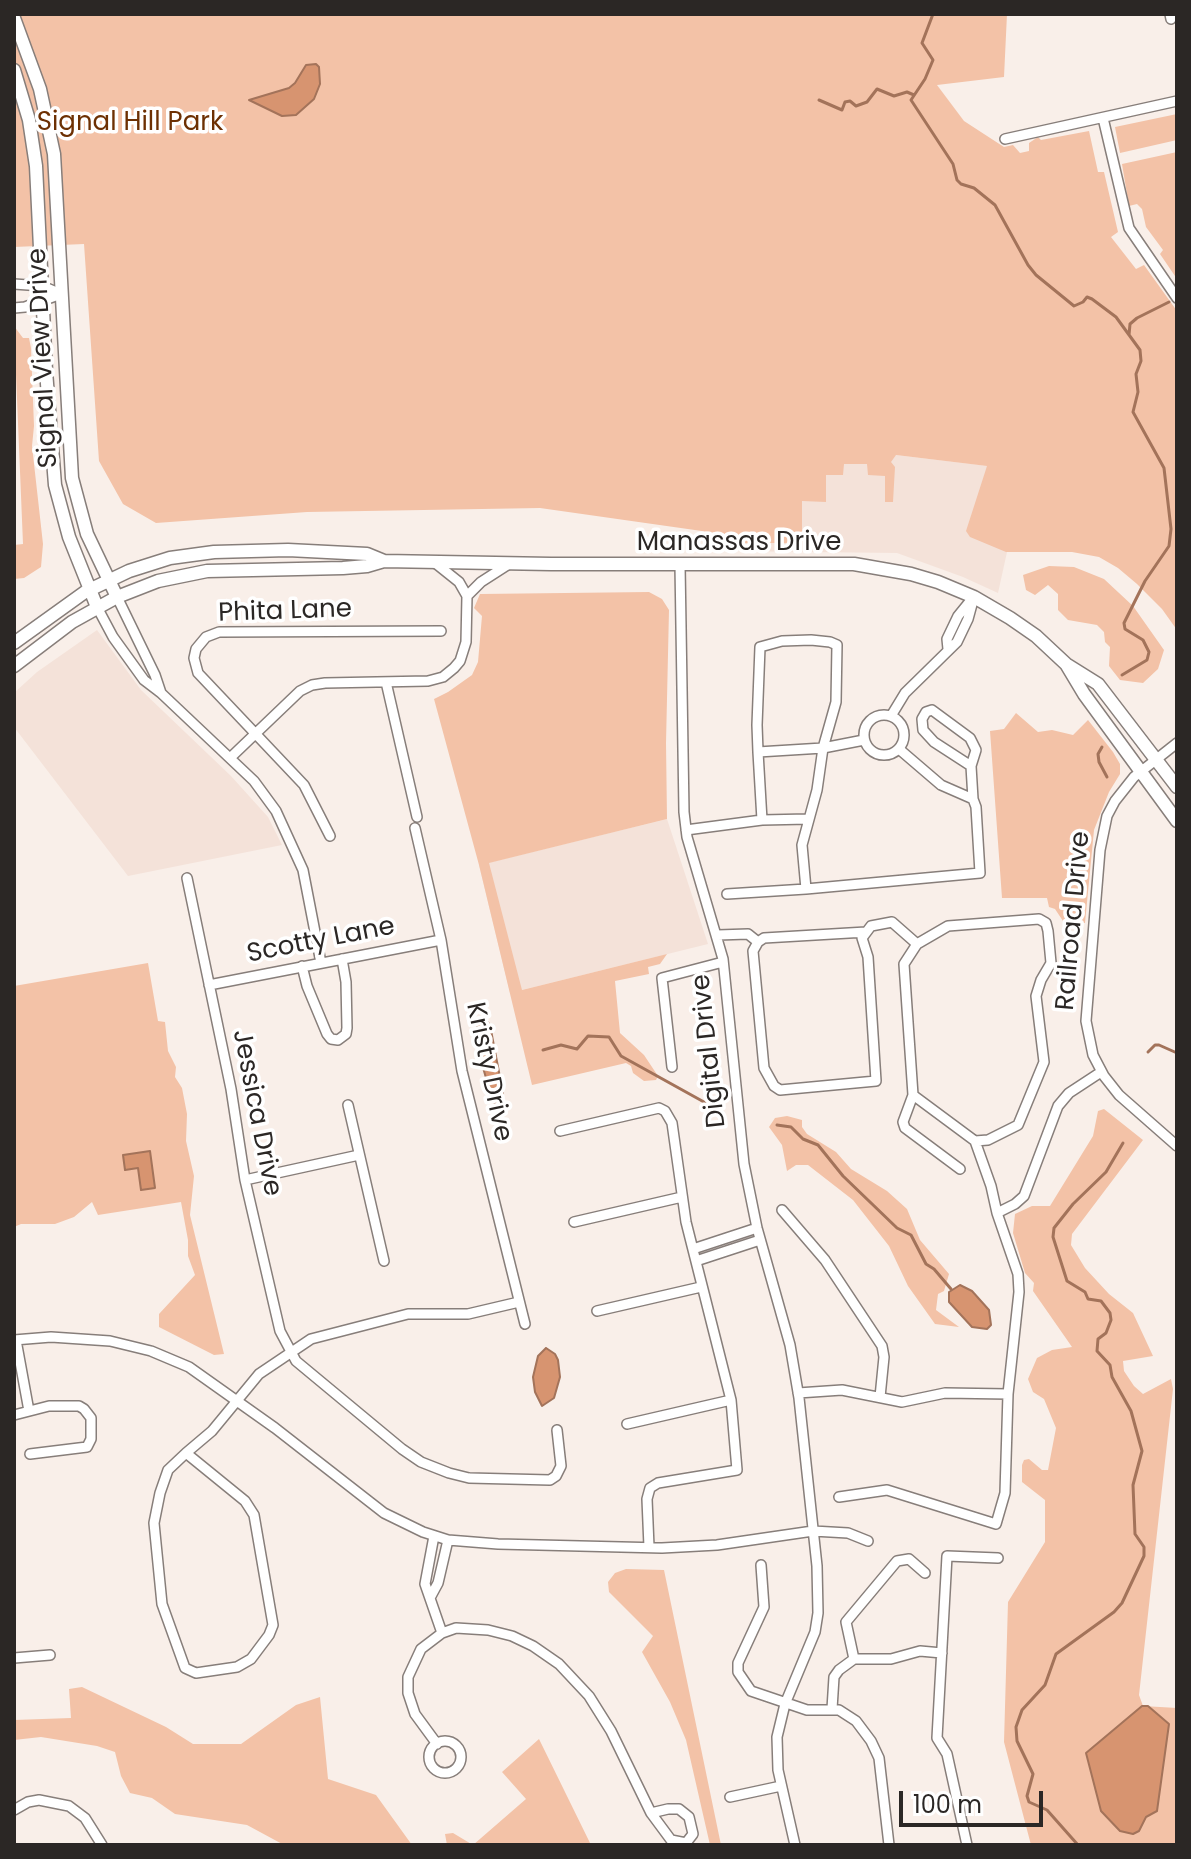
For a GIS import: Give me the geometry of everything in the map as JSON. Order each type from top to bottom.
[{"type":"main road","name":"Signal View Drive","points":[[14,18],[36,78],[54,154],[72,478],[87,534],[117,597]]},
{"type":"main road","name":"Signal View Drive","points":[[14,70],[29,120],[35,156],[55,485],[69,537],[97,607]]},
{"type":"main road","name":"Manassas Drive","points":[[14,643],[108,579],[170,558],[214,552],[340,551],[367,554],[384,561]]},
{"type":"main road","name":"Manassas Drive","points":[[14,666],[47,639],[117,597],[158,581],[207,571],[343,568],[384,561],[854,564],[911,574],[974,597],[1036,636],[1066,664],[1098,684],[1177,787]]},
{"type":"main road","name":"Manassas Drive","points":[[1066,664],[1084,694],[1177,821]]},
{"type":"street","points":[[1005,139],[1177,101]]},
{"type":"street","points":[[1103,118],[1129,228],[1177,298]]},
{"type":"street","points":[[14,284],[42,286],[61,294]]},
{"type":"street","points":[[14,308],[61,294]]},
{"type":"street","points":[[230,758],[300,691],[312,685],[428,681],[443,677],[454,668],[460,661],[466,642],[467,596],[459,582],[434,562]]},
{"type":"street","points":[[467,596],[481,582],[511,563]]},
{"type":"street","name":"Digital Drive","points":[[680,565],[686,830],[718,935],[723,962],[744,1164],[760,1240],[790,1345],[813,1531],[818,1613],[815,1632],[785,1704],[776,1753],[795,1845]]},
{"type":"street","points":[[117,597],[161,693]]},
{"type":"street","points":[[891,716],[901,697],[957,642],[974,597]]},
{"type":"street","points":[[97,607],[144,680],[230,758],[267,797],[295,848],[309,891],[321,963]]},
{"type":"street","name":"Phita Lane","points":[[330,836],[308,790],[198,673],[194,658],[196,649],[206,637],[219,632],[441,631]]},
{"type":"street","points":[[762,820],[758,752],[760,647],[782,641],[830,642],[837,645],[836,702],[802,845],[806,889]]},
{"type":"street","points":[[386,682],[417,817]]},
{"type":"street","points":[[727,894],[980,873],[971,766],[976,750],[970,738],[932,710],[926,712],[922,719],[923,730],[934,742],[971,766]]},
{"type":"street","points":[[880,714],[891,716],[898,720],[904,731],[902,743],[894,753],[882,755],[871,750],[863,733],[868,721],[880,714]]},
{"type":"street","points":[[758,752],[823,748],[864,740]]},
{"type":"street","name":"Railroad Drive","points":[[1177,743],[1141,771],[1124,789],[1107,816],[1100,850],[1086,1021],[1093,1055],[1101,1072],[1119,1095],[1177,1146]]},
{"type":"street","points":[[899,749],[941,785],[973,799]]},
{"type":"street","points":[[686,830],[762,820],[808,819]]},
{"type":"street","name":"Kristy Drive","points":[[415,828],[441,940],[462,1071],[525,1324]]},
{"type":"street","name":"Jessica Drive","points":[[187,878],[233,1102],[245,1180],[280,1331],[290,1353]]},
{"type":"street","points":[[960,1169],[905,1128],[903,1122],[913,1095],[904,964],[917,944],[955,924],[1039,919],[1046,923],[1051,963],[1036,996],[1044,1062],[1018,1125],[988,1140],[975,1141]]},
{"type":"street","points":[[866,932],[764,938],[753,951],[764,1068],[774,1086],[780,1090],[876,1081],[868,957],[862,938],[871,926],[892,922],[917,944]]},
{"type":"street","points":[[718,935],[748,934],[758,942]]},
{"type":"street","name":"Scotty Lane","points":[[209,985],[441,940]]},
{"type":"street","points":[[302,966],[327,1034],[331,1039],[338,1040],[346,1034],[347,1028],[342,959]]},
{"type":"street","points":[[672,1067],[662,978],[723,962]]},
{"type":"street","points":[[997,1213],[1024,1196],[1058,1106],[1069,1093],[1101,1072]]},
{"type":"street","points":[[839,1497],[887,1490],[996,1524],[1005,1493],[1008,1394],[1019,1292],[1018,1274],[975,1141],[913,1095]]},
{"type":"street","points":[[348,1105],[384,1261]]},
{"type":"street","points":[[560,1131],[663,1109],[670,1115],[672,1123],[682,1197],[701,1287],[731,1400],[737,1470],[658,1483],[650,1488],[647,1499],[649,1547]]},
{"type":"street","points":[[245,1180],[359,1155]]},
{"type":"street","points":[[574,1222],[682,1197]]},
{"type":"street","points":[[782,1210],[825,1260],[882,1346],[884,1368],[880,1397]]},
{"type":"street","points":[[693,1249],[757,1228]]},
{"type":"street","points":[[696,1261],[760,1240]]},
{"type":"street","points":[[597,1311],[701,1287]]},
{"type":"street","points":[[186,1453],[245,1501],[254,1515],[273,1625],[251,1659],[237,1667],[196,1673],[185,1668],[162,1604],[154,1523],[168,1470],[186,1453],[212,1431],[259,1374],[324,1334],[397,1317],[427,1313],[468,1314],[519,1302]]},
{"type":"street","points":[[29,1411],[15,1340],[80,1337],[151,1351],[189,1367],[237,1399],[384,1513],[448,1540],[649,1547],[717,1545],[813,1531],[848,1533],[868,1541]]},
{"type":"street","points":[[290,1353],[304,1370],[394,1444],[421,1462],[449,1473],[469,1478],[550,1480],[561,1466],[557,1430]]},
{"type":"street","points":[[798,1393],[842,1390],[902,1402],[945,1393],[1008,1394]]},
{"type":"street","points":[[627,1424],[731,1400]]},
{"type":"street","points":[[14,1415],[49,1406],[79,1406],[91,1418],[91,1439],[87,1447],[30,1454]]},
{"type":"street","points":[[434,1536],[425,1578],[442,1633]]},
{"type":"street","points":[[431,1596],[438,1583],[448,1540]]},
{"type":"street","points":[[967,1845],[947,1754],[937,1738],[947,1556],[998,1558]]},
{"type":"street","points":[[854,1659],[846,1622],[897,1561],[909,1559],[925,1573]]},
{"type":"street","points":[[761,1565],[764,1607],[738,1667],[749,1690],[785,1704],[817,1712],[832,1709],[852,1716],[875,1748],[881,1768],[889,1845]]},
{"type":"street","points":[[437,1744],[411,1705],[407,1681],[421,1649],[442,1633],[467,1628],[512,1636],[533,1646],[575,1679],[599,1711],[651,1813],[671,1840],[680,1844],[691,1838],[692,1825],[684,1812],[672,1808],[651,1813]]},
{"type":"street","points":[[832,1709],[834,1677],[854,1659],[891,1659],[920,1651],[942,1653]]},
{"type":"street","points":[[14,1658],[50,1655]]},
{"type":"street","points":[[730,1797],[781,1786]]},
{"type":"street","points":[[14,1810],[39,1800],[59,1802],[85,1818],[102,1845]]},
{"type":"shaded area","points":[[316,64],[320,84],[314,99],[296,115],[282,116],[249,100],[289,88],[306,65]]},
{"type":"shaded area","points":[[896,455],[988,466],[1009,543],[998,593],[897,553],[729,551],[734,540],[784,495],[848,456]]},
{"type":"shaded area","points":[[97,630],[141,690],[231,776],[268,817],[282,845],[128,876],[14,727],[14,693],[37,672]]},
{"type":"shaded area","points":[[667,819],[708,944],[510,993],[479,865]]},
{"type":"shaded area","points":[[484,1017],[490,1025],[503,1093],[499,1106],[490,1092],[480,1057],[477,1025]]},
{"type":"shaded area","points":[[150,1151],[155,1188],[141,1190],[138,1168],[125,1170],[123,1155]]},
{"type":"shaded area","points":[[960,1285],[972,1291],[989,1310],[991,1325],[987,1329],[972,1327],[949,1302],[949,1292]]},
{"type":"shaded area","points":[[546,1348],[558,1360],[560,1377],[554,1398],[542,1406],[535,1392],[533,1377],[538,1356]]},
{"type":"shaded area","points":[[1142,1706],[1148,1706],[1169,1724],[1157,1811],[1146,1817],[1139,1831],[1133,1834],[1120,1831],[1101,1811],[1086,1753]]},
{"type":"green space","name":"Signal Hill Park","points":[[14,14],[1007,14],[1004,77],[937,85],[964,121],[1004,147],[1013,145],[1020,153],[1029,151],[1029,143],[1038,137],[1041,140],[1089,131],[1098,172],[1104,172],[1118,232],[1111,237],[1136,269],[1144,265],[1177,311],[1177,630],[1162,609],[1137,584],[1099,557],[1072,552],[1006,552],[970,537],[966,531],[987,466],[896,455],[891,462],[895,467],[893,502],[885,502],[885,476],[868,475],[867,464],[844,464],[843,475],[826,475],[826,502],[802,501],[802,543],[744,543],[734,540],[737,536],[540,508],[307,512],[156,523],[123,504],[99,461],[84,244],[14,247]]},
{"type":"green space","points":[[1177,114],[1177,140],[1120,153],[1115,127]]},
{"type":"green space","points":[[1177,152],[1177,279],[1160,254],[1163,250],[1146,227],[1142,209],[1137,204],[1129,206],[1122,164]]},
{"type":"green space","points":[[14,326],[23,338],[29,338],[31,348],[32,446],[43,544],[41,567],[24,578],[14,579],[14,545],[23,544]]},
{"type":"green space","points":[[1049,566],[1074,567],[1104,579],[1133,606],[1164,650],[1158,669],[1143,683],[1120,680],[1109,666],[1110,647],[1105,642],[1104,632],[1097,625],[1068,620],[1058,610],[1058,594],[1048,585],[1035,595],[1026,590],[1023,575]]},
{"type":"green space","points":[[649,592],[662,599],[669,610],[667,819],[489,863],[522,990],[667,954],[660,964],[648,967],[649,974],[615,981],[620,1033],[644,1055],[658,1076],[656,1080],[644,1081],[626,1063],[532,1085],[479,865],[434,699],[472,675],[478,662],[482,616],[474,608],[480,594]]},
{"type":"green space","points":[[1016,713],[1038,732],[1052,730],[1073,735],[1088,720],[1120,764],[1120,774],[1094,830],[1085,923],[1063,921],[1055,909],[1049,907],[1047,898],[1002,898],[990,731],[1004,729]]},
{"type":"green space","points":[[148,963],[158,1021],[165,1022],[168,1051],[176,1067],[175,1077],[182,1088],[187,1114],[186,1141],[194,1176],[190,1215],[224,1354],[214,1355],[159,1327],[159,1314],[195,1275],[188,1256],[181,1202],[98,1215],[92,1202],[74,1217],[55,1224],[21,1224],[14,1227],[14,986]]},
{"type":"green space","points":[[1104,1109],[1143,1140],[1072,1234],[1071,1245],[1085,1268],[1109,1294],[1133,1313],[1153,1356],[1123,1361],[1124,1371],[1134,1386],[1143,1394],[1171,1379],[1173,1389],[1139,1695],[1143,1706],[1177,1708],[1177,1845],[1031,1845],[1004,1742],[1008,1602],[1045,1542],[1045,1500],[1022,1482],[1022,1465],[1024,1460],[1029,1459],[1042,1470],[1048,1470],[1056,1428],[1044,1399],[1033,1392],[1028,1379],[1037,1358],[1052,1350],[1072,1347],[1033,1291],[1034,1283],[1025,1273],[1013,1233],[1015,1214],[1032,1206],[1050,1206],[1093,1136],[1098,1111]]},
{"type":"green space","points":[[787,1116],[802,1120],[807,1134],[836,1152],[851,1169],[887,1191],[907,1209],[920,1240],[949,1274],[944,1291],[938,1294],[936,1310],[959,1327],[935,1324],[908,1286],[889,1246],[853,1200],[808,1165],[796,1165],[787,1171],[782,1145],[769,1127],[775,1118]]},
{"type":"green space","points":[[626,1569],[664,1570],[721,1845],[710,1845],[686,1740],[670,1702],[642,1652],[653,1636],[609,1592],[608,1582],[615,1573]]},
{"type":"green space","points":[[82,1687],[166,1727],[193,1744],[241,1744],[296,1705],[320,1697],[328,1779],[376,1795],[412,1845],[284,1845],[247,1825],[175,1814],[152,1798],[130,1793],[121,1776],[115,1752],[41,1737],[14,1740],[14,1720],[71,1718],[69,1689]]},
{"type":"green space","points":[[539,1739],[591,1845],[473,1845],[526,1799],[502,1772]]},
{"type":"green space","points":[[453,1833],[473,1845],[447,1845],[445,1834]]},
{"type":"waterway","points":[[933,14],[922,43],[933,60],[911,100],[953,164],[957,180],[974,188],[995,205],[1036,275],[1074,306],[1087,297],[1092,299],[1116,317],[1140,350],[1141,361],[1136,374],[1138,392],[1133,412],[1164,468],[1171,529],[1169,546],[1145,581],[1124,623],[1125,629],[1143,640],[1149,652],[1147,660],[1122,675]]},
{"type":"waterway","points":[[819,100],[842,110],[845,102],[850,101],[856,106],[867,102],[877,89],[894,96],[907,92],[914,95]]},
{"type":"waterway","points":[[1129,335],[1130,324],[1137,318],[1169,302]]},
{"type":"waterway","points":[[1102,747],[1098,754],[1099,762],[1107,777]]},
{"type":"waterway","points":[[543,1050],[561,1045],[577,1049],[588,1036],[609,1037],[621,1056],[713,1107]]},
{"type":"waterway","points":[[1148,1052],[1159,1045],[1177,1053]]},
{"type":"waterway","points":[[777,1125],[791,1127],[803,1139],[818,1145],[843,1176],[897,1228],[911,1235],[926,1264],[951,1289]]},
{"type":"waterway","points":[[1078,1845],[1047,1810],[1029,1802],[1027,1796],[1033,1774],[1017,1741],[1016,1727],[1022,1710],[1045,1685],[1056,1654],[1114,1612],[1122,1603],[1144,1556],[1144,1547],[1135,1534],[1133,1485],[1142,1451],[1131,1411],[1112,1377],[1110,1365],[1097,1351],[1098,1339],[1106,1333],[1111,1320],[1110,1313],[1101,1301],[1088,1299],[1085,1292],[1067,1281],[1053,1237],[1054,1228],[1073,1204],[1106,1172],[1123,1143]]}]
